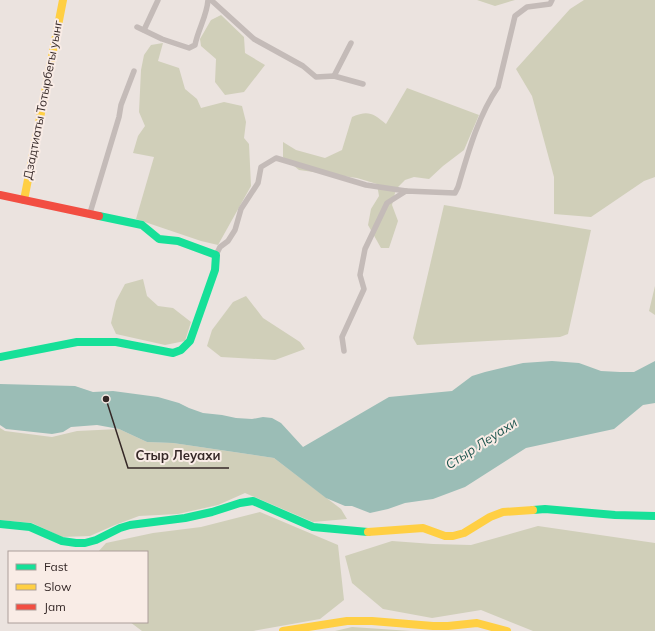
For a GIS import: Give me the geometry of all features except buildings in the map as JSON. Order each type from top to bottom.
[{"type":"street","name":"Дзадтиаты Тотырбегы уынг","points":[[24,200],[63,0]]},
{"type":"street","points":[[144,30],[158,0]]},
{"type":"street","points":[[137,27],[162,39],[190,48],[194,45],[210,0],[254,39],[302,66],[316,77],[334,76],[362,84]]},
{"type":"street","points":[[0,357],[78,342],[116,342],[173,353],[181,350],[190,341],[215,270],[216,255],[220,247],[228,241],[235,230],[241,209],[258,183],[261,167],[276,158],[366,184],[406,191],[455,193],[471,145],[492,95],[498,87],[515,16],[527,7],[550,4],[552,0]]},
{"type":"street","points":[[334,76],[351,43]]},
{"type":"street","points":[[90,213],[119,117],[121,105],[134,71]]},
{"type":"street","points":[[344,352],[342,337],[364,289],[360,275],[365,249],[387,203],[406,191]]},
{"type":"street","points":[[0,195],[142,224],[159,239],[178,241],[216,255]]},
{"type":"street","points":[[0,524],[30,527],[61,542],[87,542],[98,539],[125,526],[143,522],[182,519],[218,510],[245,501],[253,501],[313,527],[363,532],[423,528],[445,536],[453,536],[464,533],[490,517],[503,512],[545,509],[615,515],[655,516]]},
{"type":"street","points":[[283,631],[347,621],[372,621],[433,626],[477,623],[507,631]]},
{"type":"green space","points":[[477,0],[515,0],[495,6]]},
{"type":"green space","points":[[584,0],[655,0],[655,177],[644,181],[591,217],[554,214],[554,177],[532,96],[516,69],[570,9]]},
{"type":"green space","points":[[221,15],[244,37],[245,53],[265,65],[244,92],[225,95],[215,82],[216,59],[201,46],[200,39],[211,20]]},
{"type":"green space","points":[[163,43],[158,61],[179,68],[185,89],[197,99],[201,108],[224,102],[242,106],[246,122],[244,138],[249,144],[251,186],[218,245],[201,241],[136,219],[154,157],[133,153],[138,136],[145,126],[139,112],[141,70],[144,55],[151,45]]},
{"type":"green space","points":[[407,88],[479,115],[464,150],[429,179],[414,177],[405,180],[396,189],[392,205],[398,221],[389,248],[381,248],[368,225],[371,209],[379,196],[377,184],[357,178],[299,170],[283,157],[283,142],[296,150],[325,158],[342,150],[352,117],[366,113],[374,115],[386,124]]},
{"type":"green space","points":[[444,205],[591,230],[568,334],[560,337],[417,345],[413,338]]},
{"type":"green space","points":[[143,279],[147,296],[158,306],[173,308],[191,322],[185,341],[165,345],[116,334],[111,323],[116,301],[125,284]]},
{"type":"green space","points":[[655,286],[655,315],[649,311]]},
{"type":"green space","points":[[246,296],[263,318],[300,342],[305,349],[275,360],[221,357],[207,346],[212,330],[233,302]]},
{"type":"green space","points":[[0,428],[5,431],[52,437],[77,431],[119,429],[147,442],[173,443],[274,458],[341,509],[347,519],[313,522],[245,493],[218,505],[178,514],[139,516],[90,536],[62,537],[32,523],[0,520]]},
{"type":"green space","points":[[260,512],[338,545],[344,600],[320,619],[253,631],[142,631],[131,623],[148,623],[148,551],[99,551],[106,543],[153,533],[201,527]]},
{"type":"green space","points":[[538,526],[655,543],[655,631],[533,631],[481,610],[432,618],[383,609],[352,583],[345,556],[392,541],[471,545]]},
{"type":"green space","points":[[352,627],[411,631],[335,631]]},
{"type":"water","points":[[552,361],[579,363],[601,371],[634,372],[655,361],[655,403],[643,405],[614,429],[526,448],[465,487],[433,499],[405,503],[370,513],[352,506],[345,506],[326,498],[274,458],[173,443],[147,442],[119,429],[97,425],[71,427],[63,432],[52,434],[6,429],[0,425],[0,384],[75,386],[93,392],[113,391],[158,397],[179,403],[203,413],[236,418],[272,418],[281,423],[303,447],[389,397],[452,391],[472,376],[485,372],[523,363]]},
{"type":"traffic: fast","points":[[0,357],[77,342],[116,342],[173,353],[181,350],[190,341],[215,270],[216,255],[178,241],[159,239],[142,225],[99,216]]},
{"type":"traffic: fast","points":[[0,524],[30,527],[62,541],[85,543],[96,540],[120,528],[130,525],[185,518],[212,512],[240,503],[253,501],[313,527],[368,532]]},
{"type":"traffic: fast","points":[[533,510],[545,509],[615,515],[655,516]]},
{"type":"traffic: slow","points":[[24,200],[63,0]]},
{"type":"traffic: slow","points":[[368,532],[423,528],[445,536],[453,536],[464,533],[490,517],[503,512],[533,510]]},
{"type":"traffic: slow","points":[[283,631],[347,621],[372,621],[433,626],[477,623],[507,631]]},
{"type":"traffic: jam","points":[[0,195],[99,216]]},
{"type":"place","name":"Стыр Леуахи","points":[[106,399]]}]
